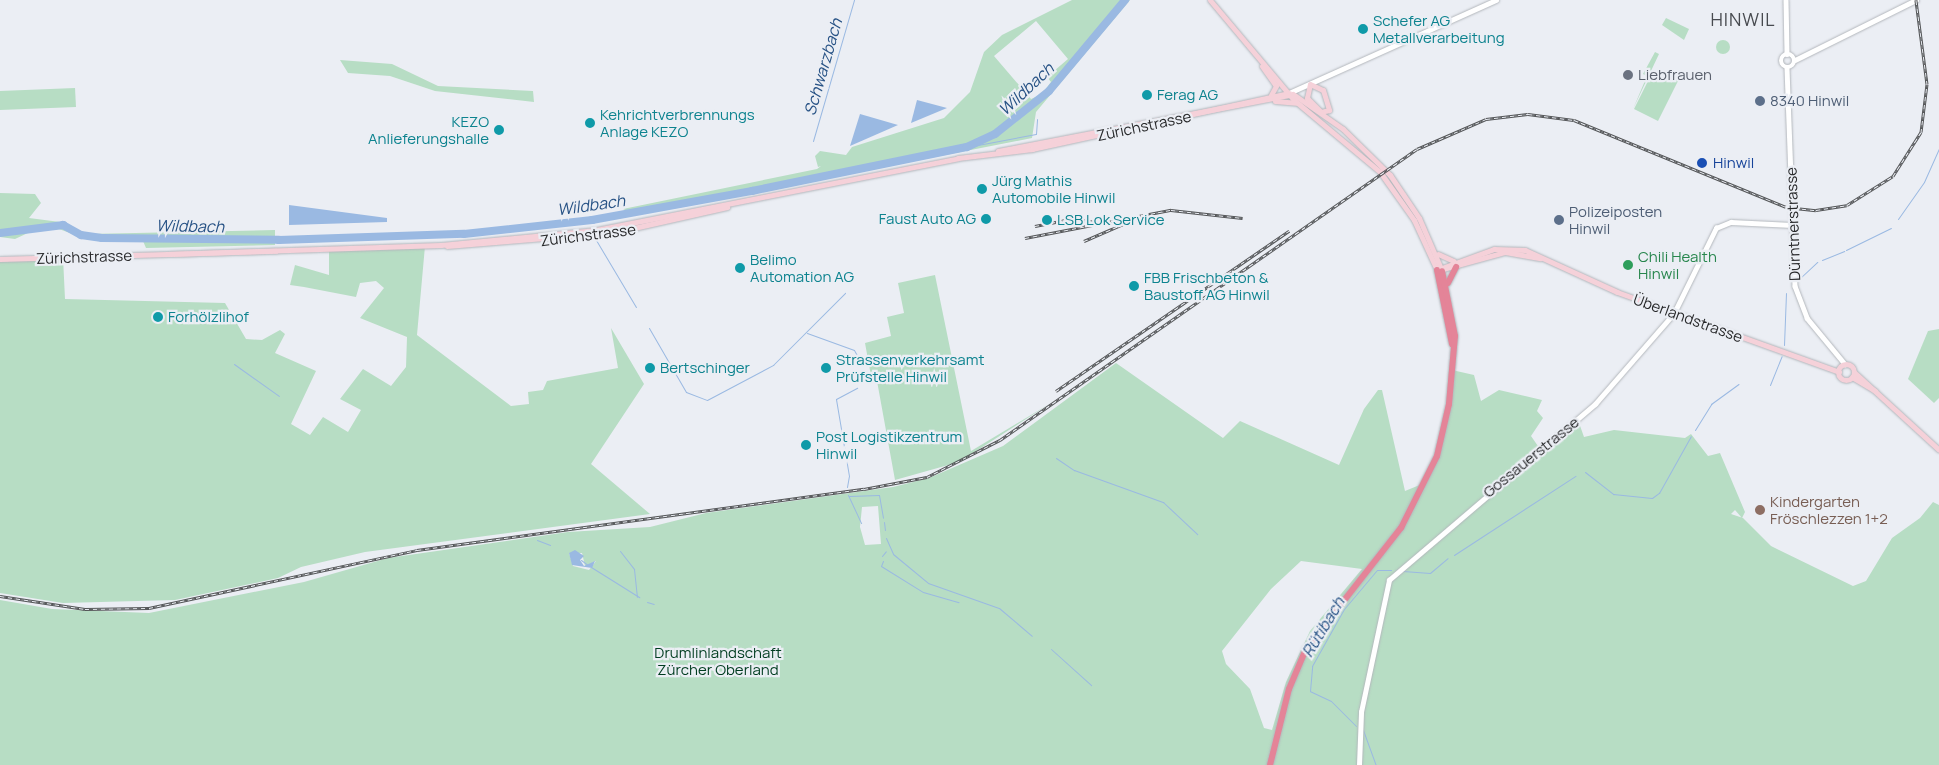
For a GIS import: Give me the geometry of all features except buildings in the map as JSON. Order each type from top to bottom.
[{"type":"highway","points":[[1270,765],[1289,690],[1306,649],[1396,536],[1427,482],[1446,421],[1453,348],[1448,276],[1457,264]]},
{"type":"highway","points":[[1440,269],[1448,287]]},
{"type":"highway","points":[[1440,269],[1453,348]]},
{"type":"main road","points":[[1210,0],[1260,61],[1299,104],[1380,172],[1414,220],[1440,269]]},
{"type":"main road","points":[[1260,61],[1276,86],[1270,95]]},
{"type":"main road","points":[[1290,93],[1321,112],[1329,110],[1331,104],[1320,86],[1310,84],[1306,96],[1321,112],[1394,181],[1435,250],[1445,260],[1457,264]]},
{"type":"main road","name":"Zürichstrasse","points":[[996,152],[1270,95],[1290,93]]},
{"type":"main road","name":"Zürichstrasse","points":[[441,245],[493,245],[627,228],[732,204],[1263,102],[1290,93]]},
{"type":"main road","points":[[1263,102],[1299,104]]},
{"type":"main road","name":"Zürichstrasse","points":[[0,259],[441,245],[627,228]]},
{"type":"main road","points":[[1435,250],[1440,269]]},
{"type":"main road","name":"Überlandstrasse","points":[[1440,269],[1505,252],[1540,258],[1674,313],[1839,372]]},
{"type":"main road","points":[[1839,372],[1845,364]]},
{"type":"main road","name":"Dürntnerstrasse","points":[[1845,364],[1853,375],[1875,390],[1939,450]]},
{"type":"main road","name":"Dürntnerstrasse","points":[[1839,372],[1844,379],[1853,375]]},
{"type":"street","name":"Zürichstrasse","points":[[1290,93],[1496,0]]},
{"type":"street","points":[[1786,0],[1787,54],[1795,60]]},
{"type":"street","points":[[1787,68],[1795,60],[1916,0]]},
{"type":"street","name":"Dürntnerstrasse","points":[[1787,54],[1782,60],[1787,68],[1792,225],[1799,302],[1845,364]]},
{"type":"street","name":"Gossauerstrasse","points":[[1360,765],[1361,712],[1389,580],[1592,408],[1674,313],[1717,227],[1731,222],[1792,225]]},
{"type":"green space","points":[[1072,0],[1130,0],[1036,112],[1032,138],[638,215],[623,209],[817,169],[821,166],[818,167],[815,156],[820,151],[846,155],[852,147],[944,118],[970,92],[984,52],[1002,35]],"holes":[[[1036,21],[1068,59],[1047,77],[1051,82],[1042,94],[1031,99],[994,56]]]},
{"type":"green space","points":[[1666,18],[1689,29],[1684,40],[1662,25]]},
{"type":"green space","points":[[1720,40],[1726,40],[1730,47],[1726,54],[1720,54],[1716,50],[1716,44]]},
{"type":"green space","points":[[1655,52],[1659,54],[1633,109],[1647,76],[1643,74]]},
{"type":"green space","points":[[340,60],[392,64],[438,86],[533,91],[534,102],[435,91],[390,76],[348,73]]},
{"type":"green space","points":[[1651,75],[1662,80],[1668,75],[1678,81],[1658,121],[1634,109]]},
{"type":"green space","points":[[75,88],[76,107],[0,110],[0,91]]},
{"type":"green space","points":[[0,193],[35,194],[41,203],[29,218],[60,222],[87,234],[275,230],[275,245],[146,248],[143,241],[89,240],[59,229],[30,232],[15,239],[0,237]]},
{"type":"green space","points":[[425,246],[417,335],[511,406],[529,404],[528,392],[543,390],[547,381],[618,368],[611,328],[644,384],[591,464],[650,514],[365,552],[301,567],[278,578],[175,600],[63,603],[0,593],[0,258],[63,257],[65,299],[225,303],[246,339],[262,340],[280,330],[285,334],[275,353],[316,371],[291,424],[310,435],[323,417],[348,432],[361,410],[340,399],[363,369],[391,386],[406,367],[407,337],[360,318],[384,288],[376,281],[360,283],[356,297],[290,285],[295,265],[329,275],[329,247]]},
{"type":"green space","points":[[935,275],[971,451],[1051,403],[959,462],[895,480],[877,381],[871,376],[865,343],[891,336],[887,317],[904,313],[898,283]]},
{"type":"green space","points":[[1939,329],[1939,398],[1934,403],[1908,379],[1928,331]]},
{"type":"green space","name":"Drumlinlandschaft Zürcher Oberland","points":[[1116,363],[1223,438],[1240,421],[1339,465],[1364,409],[1378,390],[1382,390],[1405,491],[1427,482],[1439,449],[1452,370],[1474,375],[1481,401],[1499,390],[1542,400],[1537,411],[1543,418],[1531,436],[1540,449],[1578,420],[1584,437],[1614,430],[1685,438],[1691,434],[1708,456],[1720,453],[1745,512],[1742,518],[1771,546],[1853,586],[1866,581],[1892,538],[1920,518],[1933,502],[1939,505],[1939,765],[0,765],[0,600],[52,609],[149,613],[304,582],[388,558],[568,532],[650,527],[706,513],[893,487],[929,478],[1003,446]],"holes":[[[878,506],[881,544],[865,545],[860,527],[862,507]],[[1735,510],[1742,518],[1731,514]],[[569,553],[582,553],[585,566],[596,561],[589,570],[573,566]],[[1301,561],[1362,569],[1310,631],[1286,682],[1272,730],[1264,728],[1250,689],[1226,664],[1222,651],[1271,589]]]},
{"type":"water","points":[[917,100],[947,108],[911,123]]},
{"type":"water","points":[[860,114],[898,125],[850,146]]},
{"type":"water","points":[[289,205],[387,218],[387,222],[289,225]]},
{"type":"water","points":[[575,550],[584,556],[580,560],[584,566],[595,561],[592,568],[572,565],[569,553]]},
{"type":"waterway","name":"Schwarzbach","points":[[813,141],[854,0]]},
{"type":"waterway","name":"Wildbach","points":[[0,233],[63,225],[81,235],[102,238],[279,240],[464,234],[592,220],[752,191],[967,147],[995,134],[1049,91],[1125,0]]},
{"type":"waterway","points":[[967,147],[1036,134],[1037,119]]},
{"type":"waterway","name":"Rütibach","points":[[1898,219],[1924,182],[1939,149]]},
{"type":"waterway","name":"Rütibach","points":[[1846,250],[1891,228]]},
{"type":"waterway","points":[[596,240],[636,307]]},
{"type":"waterway","name":"Rütibach","points":[[1822,260],[1844,251]]},
{"type":"waterway","name":"Rütibach","points":[[1799,279],[1817,262]]},
{"type":"waterway","points":[[649,328],[686,392],[707,400],[773,365],[845,293]]},
{"type":"waterway","name":"Rütibach","points":[[1784,345],[1786,293]]},
{"type":"waterway","points":[[807,333],[854,350],[859,359]]},
{"type":"waterway","name":"Rütibach","points":[[1770,385],[1782,356]]},
{"type":"waterway","points":[[234,364],[279,396]]},
{"type":"waterway","name":"Rütibach","points":[[1695,430],[1711,404],[1739,384]]},
{"type":"waterway","points":[[847,487],[849,476],[836,399],[857,388]]},
{"type":"waterway","name":"Rütibach","points":[[1585,472],[1613,494],[1652,498],[1659,493],[1691,436]]},
{"type":"waterway","points":[[1056,458],[1074,470],[1163,502],[1197,534]]},
{"type":"waterway","name":"Rütibach","points":[[1454,555],[1575,476]]},
{"type":"waterway","points":[[848,495],[861,523]]},
{"type":"waterway","points":[[849,496],[879,495],[883,518]]},
{"type":"waterway","points":[[884,522],[885,530]]},
{"type":"waterway","points":[[886,538],[893,554],[928,583],[999,608],[1032,636]]},
{"type":"waterway","points":[[537,540],[550,545]]},
{"type":"waterway","points":[[620,551],[634,569],[637,597]]},
{"type":"waterway","points":[[882,556],[886,551]]},
{"type":"waterway","name":"Rütibach","points":[[1403,571],[1430,573],[1448,558]]},
{"type":"waterway","points":[[581,560],[588,565]]},
{"type":"waterway","points":[[883,561],[881,566],[923,592],[959,602]]},
{"type":"waterway","points":[[591,567],[639,597]]},
{"type":"waterway","name":"Rütibach","points":[[1356,726],[1331,701],[1310,691],[1312,666],[1344,609],[1377,570],[1391,570]]},
{"type":"waterway","points":[[647,602],[654,604]]},
{"type":"waterway","points":[[1051,649],[1091,685]]},
{"type":"waterway","name":"Rütibach","points":[[1363,730],[1376,765]]},
{"type":"railway","points":[[0,596],[85,609],[149,608],[417,550],[864,489],[927,477],[1000,440],[1417,149],[1486,119],[1528,114],[1574,120],[1786,207],[1816,210],[1847,205],[1893,176],[1921,132],[1927,84],[1916,0]]},
{"type":"railway","points":[[1025,238],[1171,210],[1243,218]]},
{"type":"railway","points":[[1035,226],[1072,219],[1096,222]]},
{"type":"railway","points":[[1084,241],[1128,222]]},
{"type":"railway","points":[[1056,391],[1289,231]]},
{"type":"place","name":"Schefer AG Metallverarbeitung","points":[[1363,29]]},
{"type":"place","name":"Liebfrauen","points":[[1628,75]]},
{"type":"place","name":"Ferag AG","points":[[1147,95]]},
{"type":"place","name":"8340 Hinwil","points":[[1760,101]]},
{"type":"place","name":"Kehrichtverbrennungs Anlage KEZO","points":[[590,123]]},
{"type":"place","name":"KEZO Anlieferungshalle","points":[[499,130]]},
{"type":"place","name":"Hinwil","points":[[1702,163]]},
{"type":"place","name":"Jürg Mathis Automobile Hinwil","points":[[982,189]]},
{"type":"place","name":"Faust Auto AG","points":[[986,219]]},
{"type":"place","name":"LSB Lok Service","points":[[1047,220]]},
{"type":"place","name":"Polizeiposten Hinwil","points":[[1559,220]]},
{"type":"place","name":"Chili Health Hinwil","points":[[1628,265]]},
{"type":"place","name":"Belimo Automation AG","points":[[740,268]]},
{"type":"place","name":"FBB Frischbeton & Baustoff AG Hinwil","points":[[1134,286]]},
{"type":"place","name":"Forhölzlihof","points":[[158,317]]},
{"type":"place","name":"Bertschinger","points":[[650,368]]},
{"type":"place","name":"Strassenverkehrsamt Prüfstelle Hinwil","points":[[826,368]]},
{"type":"place","name":"Post Logistikzentrum Hinwil","points":[[806,445]]},
{"type":"place","name":"Kindergarten Fröschlezzen 1+2","points":[[1760,510]]},
{"type":"district","name":"HINWIL","points":[[1743,19]]}]
